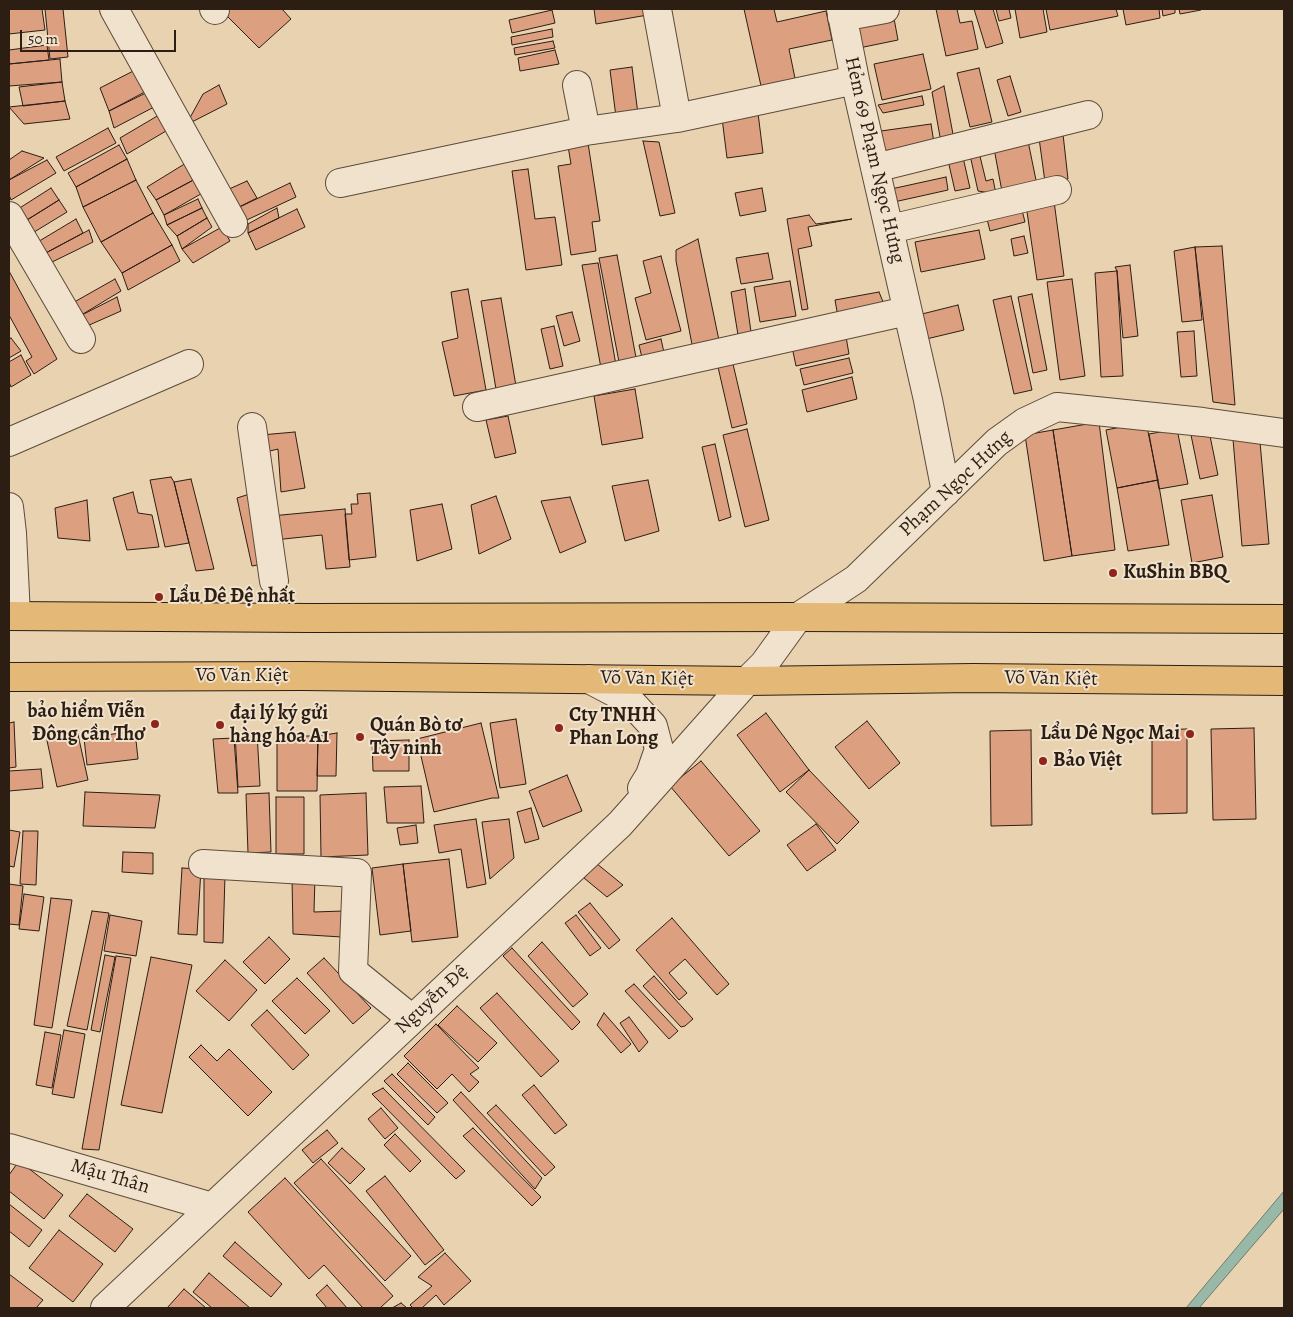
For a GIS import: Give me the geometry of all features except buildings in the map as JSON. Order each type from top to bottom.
[{"type":"main road","points":[[13,616],[1284,619]]},
{"type":"main road","name":"Võ Văn Kiệt","points":[[9,677],[303,676],[747,681],[973,678],[1284,681]]},
{"type":"street","points":[[114,9],[233,223]]},
{"type":"street","points":[[657,9],[677,118]]},
{"type":"street","points":[[842,13],[885,9]]},
{"type":"street","name":"Hẻm 69 Phạm Ngọc Hưng","points":[[842,13],[855,80],[928,400],[946,492]]},
{"type":"street","points":[[340,183],[586,131],[677,118],[855,80]]},
{"type":"street","points":[[577,85],[586,131]]},
{"type":"street","points":[[875,168],[1088,115]]},
{"type":"street","points":[[890,229],[1057,190]]},
{"type":"street","points":[[9,216],[81,340]]},
{"type":"street","points":[[477,407],[907,311]]},
{"type":"street","points":[[9,442],[189,364]]},
{"type":"street","name":"Phạm Ngọc Hưng","points":[[798,617],[856,578],[997,442],[1025,422],[1058,407],[1203,422],[1284,433]]},
{"type":"street","points":[[252,427],[274,580]]},
{"type":"street","points":[[9,507],[12,532],[13,616]]},
{"type":"street","name":"Nguyễn Đệ","points":[[105,1308],[620,824],[764,664],[798,617]]},
{"type":"street","points":[[590,679],[629,700],[653,726],[659,749],[650,775],[620,824]]},
{"type":"street","points":[[203,864],[357,873],[353,970],[412,1020]]},
{"type":"street","name":"Mậu Thân","points":[[9,1148],[212,1207]]},
{"type":"shaded area","points":[[1284,1191],[1284,1209],[1199,1308],[1186,1308]]},
{"type":"place","name":"KuShin BBQ","points":[[1113,573]]},
{"type":"place","name":"Lẩu Dê Đệ nhất","points":[[159,597]]},
{"type":"place","name":"bảo hiểm Viễn Đông cần Thơ","points":[[155,724]]},
{"type":"place","name":"đại lý ký gửi hàng hóa A1","points":[[220,725]]},
{"type":"place","name":"Cty TNHH Phan Long","points":[[559,728]]},
{"type":"place","name":"Lẩu Dê Ngọc Mai","points":[[1190,734]]},
{"type":"place","name":"Quán Bò tơ Tây ninh","points":[[360,737]]},
{"type":"place","name":"Bảo Việt","points":[[1043,761]]}]
